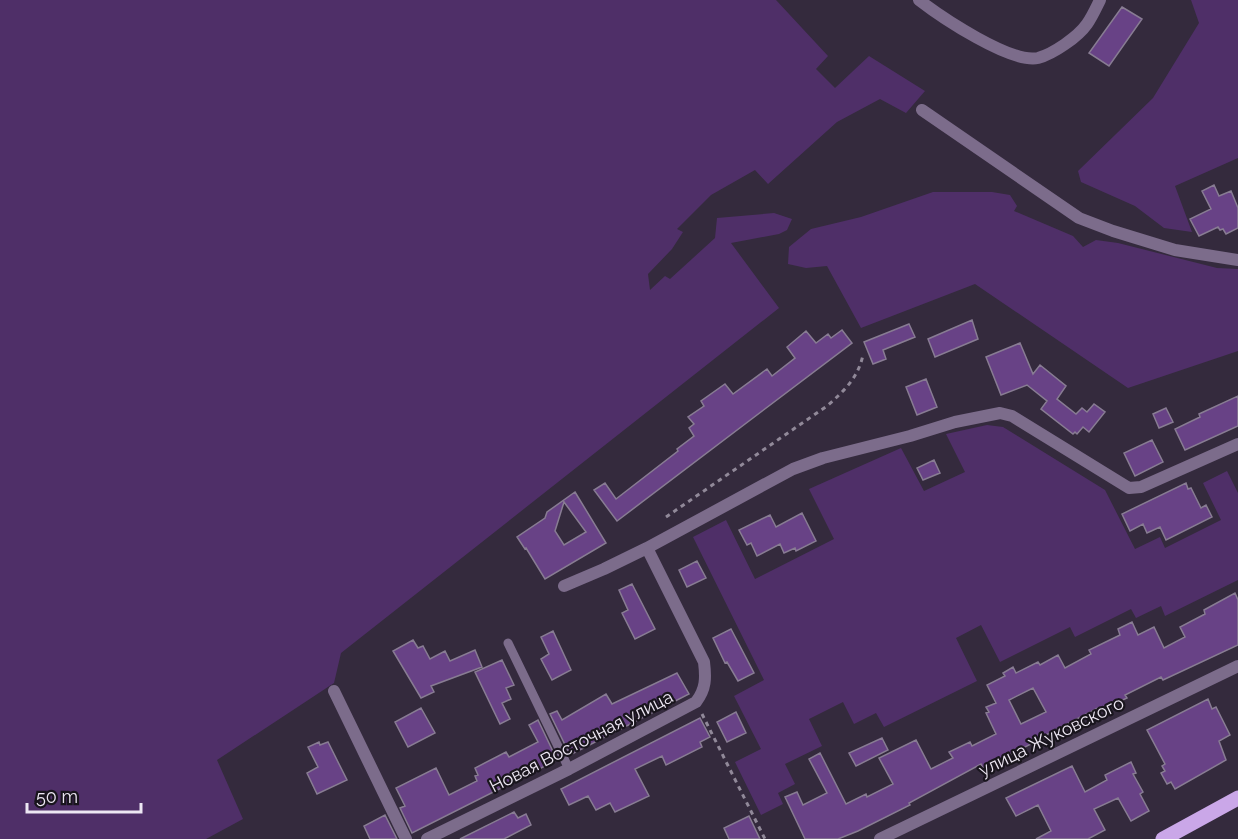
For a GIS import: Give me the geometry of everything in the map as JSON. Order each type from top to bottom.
[{"type":"main road","points":[[1163,839],[1238,798]]},
{"type":"street","points":[[919,0],[964,31],[1017,56],[1037,58],[1061,47],[1086,26],[1100,0]]},
{"type":"street","points":[[922,110],[1079,218],[1175,250],[1238,260]]},
{"type":"street","points":[[564,586],[647,548],[793,469],[823,458],[955,422],[1000,413],[1012,416],[1129,488],[1141,487],[1238,444]]},
{"type":"street","name":"Новая Восточная улица","points":[[427,839],[569,769],[696,702],[702,693],[706,678],[704,662],[647,548]]},
{"type":"street","name":"улица Жуковского","points":[[880,839],[1238,666]]},
{"type":"street","points":[[334,691],[406,839]]},
{"type":"lane","points":[[507,643],[569,769]]},
{"type":"path","points":[[666,517],[827,406],[845,391],[860,369],[863,355]]},
{"type":"path","points":[[696,702],[765,839]]},
{"type":"shaded area","points":[[0,0],[776,0],[828,56],[816,69],[835,88],[869,56],[925,91],[906,113],[880,99],[837,122],[768,184],[755,170],[711,195],[677,229],[683,232],[672,249],[648,274],[650,290],[665,276],[670,279],[715,238],[717,218],[774,213],[792,219],[787,230],[779,234],[731,243],[779,308],[341,653],[334,683],[217,760],[243,819],[206,839],[0,839]]},
{"type":"shaded area","points":[[1191,0],[1238,0],[1238,158],[1175,186],[1192,232],[1164,228],[1135,206],[1081,182],[1078,171],[1153,98],[1199,23]]},
{"type":"shaded area","points":[[933,192],[992,192],[1010,195],[1017,206],[1014,211],[1073,236],[1083,247],[1096,240],[1118,243],[1217,268],[1238,269],[1238,351],[1128,388],[975,284],[861,328],[827,266],[806,268],[788,264],[789,247],[811,229],[861,217]]},
{"type":"shaded area","points":[[987,425],[1003,427],[1105,490],[1135,549],[1160,537],[1165,548],[1221,520],[1203,483],[1227,471],[1238,493],[1238,580],[1165,616],[1161,606],[1136,618],[1131,609],[1075,637],[1070,627],[1000,662],[981,625],[956,638],[977,681],[884,727],[876,713],[854,724],[843,702],[809,719],[822,746],[785,764],[795,784],[778,793],[783,804],[761,815],[735,762],[761,749],[734,696],[764,680],[693,537],[726,520],[755,579],[834,539],[809,489],[901,448],[924,491],[965,472],[946,434]]},
{"type":"building","points":[[1122,7],[1142,19],[1109,66],[1089,53]]},
{"type":"building","points":[[1214,185],[1219,196],[1231,191],[1238,208],[1238,228],[1226,234],[1218,227],[1199,236],[1190,219],[1211,209],[1202,191]]},
{"type":"building","points":[[972,320],[978,339],[935,357],[928,339]]},
{"type":"building","points":[[909,324],[915,337],[883,350],[886,359],[873,364],[864,342]]},
{"type":"building","points":[[842,330],[852,343],[617,521],[594,490],[605,483],[616,499],[694,436],[689,428],[694,424],[688,417],[704,406],[701,401],[725,384],[733,394],[767,369],[772,376],[795,358],[787,347],[806,331],[816,343],[828,334],[831,338]]},
{"type":"building","points":[[1020,343],[1033,374],[1040,365],[1066,386],[1057,399],[1076,414],[1082,408],[1087,412],[1094,404],[1105,412],[1089,432],[1083,427],[1077,434],[1075,432],[1073,434],[1041,409],[1047,401],[1027,385],[1001,395],[986,357]]},
{"type":"building","points":[[926,379],[937,407],[917,415],[906,387]]},
{"type":"building","points":[[1238,396],[1238,426],[1185,450],[1175,429],[1200,417],[1199,414]]},
{"type":"building","points":[[1166,408],[1173,422],[1159,428],[1153,414]]},
{"type":"building","points":[[1152,440],[1163,462],[1135,476],[1124,453]]},
{"type":"building","points":[[934,460],[940,473],[923,480],[917,468]]},
{"type":"building","points":[[1186,483],[1201,508],[1206,505],[1212,517],[1166,540],[1160,527],[1147,533],[1143,524],[1130,531],[1122,514]]},
{"type":"building","points":[[575,492],[606,543],[545,579],[517,537],[545,518],[547,512]],"holes":[[[564,502],[586,532],[564,545],[555,531]]]},
{"type":"building","points":[[802,513],[816,541],[796,551],[795,548],[784,553],[780,544],[757,556],[751,543],[747,545],[739,530],[770,515],[776,527]]},
{"type":"building","points":[[697,561],[706,578],[687,587],[679,570]]},
{"type":"building","points":[[632,584],[655,629],[635,639],[622,613],[628,610],[619,590]]},
{"type":"building","points":[[1235,593],[1238,600],[1238,645],[1163,680],[1161,677],[1125,695],[1127,698],[1100,711],[1098,708],[983,768],[981,764],[909,803],[910,805],[858,831],[838,839],[805,839],[785,797],[797,792],[803,805],[827,793],[809,759],[820,753],[846,804],[866,794],[867,797],[893,784],[879,758],[916,740],[931,769],[953,758],[949,752],[970,742],[972,746],[996,734],[986,713],[989,712],[986,707],[996,703],[987,685],[1005,676],[1003,673],[1013,667],[1016,673],[1038,662],[1040,665],[1058,655],[1065,668],[1091,654],[1089,650],[1120,635],[1118,629],[1132,622],[1138,635],[1154,627],[1164,648],[1185,637],[1180,627],[1205,614],[1204,610]],"holes":[[[1033,688],[1046,712],[1021,724],[1009,700]]]},
{"type":"building","points":[[731,629],[754,673],[738,681],[727,662],[725,663],[713,638]]},
{"type":"building","points":[[553,631],[571,670],[552,680],[541,659],[549,654],[541,637]]},
{"type":"building","points":[[413,640],[418,648],[423,646],[430,659],[445,651],[450,661],[475,650],[482,667],[431,686],[434,692],[421,698],[393,651]]},
{"type":"building","points":[[502,660],[514,685],[506,688],[511,699],[502,703],[510,719],[500,724],[475,672]]},
{"type":"building","points":[[677,673],[689,694],[570,755],[550,714],[557,711],[562,720],[606,694],[612,704]]},
{"type":"building","points":[[1208,699],[1212,709],[1216,707],[1230,735],[1219,741],[1226,760],[1175,789],[1171,782],[1167,784],[1161,773],[1165,771],[1162,766],[1165,764],[1147,730]]},
{"type":"building","points":[[421,708],[435,733],[408,747],[395,722]]},
{"type":"building","points":[[736,712],[746,733],[727,742],[717,722]]},
{"type":"building","points":[[700,718],[710,737],[700,742],[702,747],[666,765],[662,756],[635,769],[649,796],[615,812],[610,803],[596,810],[588,796],[569,805],[561,789]]},
{"type":"building","points":[[538,720],[557,760],[412,833],[400,808],[405,806],[396,788],[436,768],[449,795],[477,781],[475,776],[478,775],[475,768],[506,752],[509,757],[538,742],[529,725]]},
{"type":"building","points":[[882,738],[888,750],[856,766],[849,753]]},
{"type":"building","points":[[319,742],[320,745],[328,742],[347,780],[317,794],[307,773],[318,767],[308,747]]},
{"type":"building","points":[[1131,762],[1136,773],[1133,774],[1143,792],[1140,794],[1149,811],[1131,821],[1118,798],[1094,809],[1105,830],[1088,839],[1036,839],[1051,831],[1038,805],[1016,816],[1006,798],[1072,766],[1085,792],[1107,780],[1105,775]]},
{"type":"building","points":[[514,812],[518,818],[526,814],[531,825],[504,839],[460,839]]},
{"type":"building","points":[[385,815],[397,839],[370,839],[364,826]]},
{"type":"building","points":[[749,816],[760,839],[729,839],[724,828]]}]
